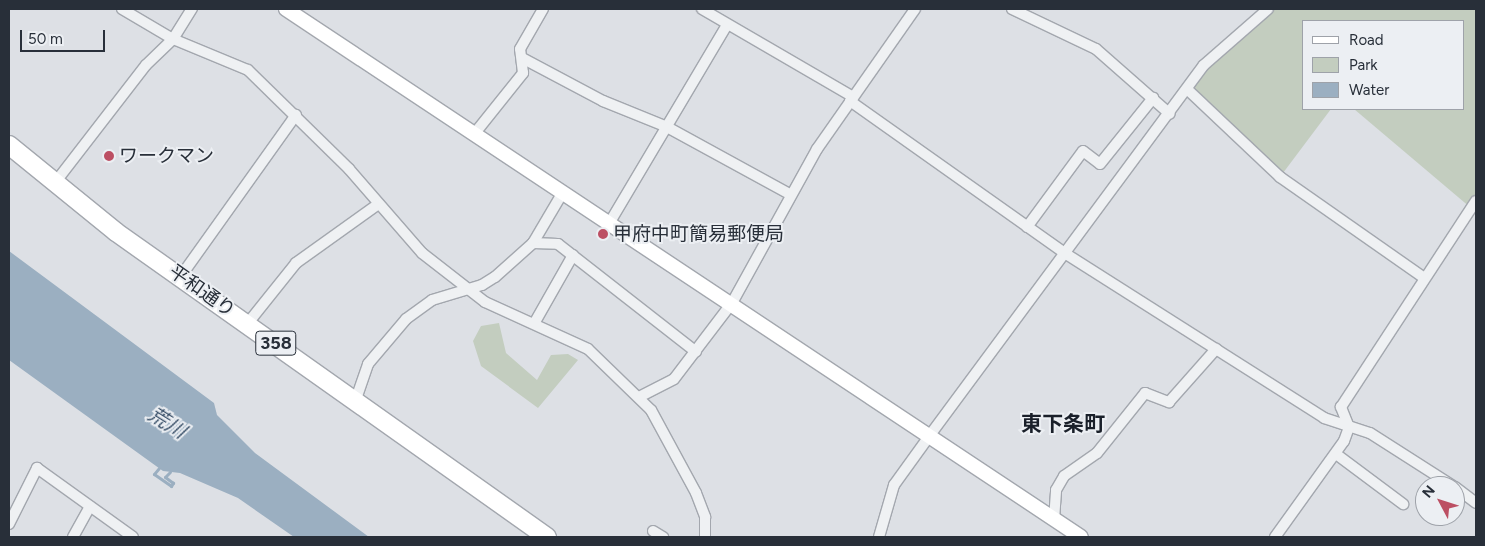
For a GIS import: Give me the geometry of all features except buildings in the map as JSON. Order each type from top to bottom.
[{"type":"highway","name":"平和通り","points":[[9,145],[54,184],[180,276],[356,399],[546,537]]},
{"type":"street","points":[[122,9],[173,39],[248,70],[296,115],[404,237],[465,287],[485,302],[535,322],[588,348],[651,410],[696,493],[705,517],[704,537]]},
{"type":"street","points":[[54,184],[146,64],[173,39],[192,9]]},
{"type":"street","points":[[286,9],[732,303],[1081,537]]},
{"type":"street","points":[[475,133],[523,73],[524,39],[544,9]]},
{"type":"street","points":[[702,9],[726,27],[851,99],[1066,254],[1324,418],[1370,433],[1417,459],[1439,476]]},
{"type":"street","points":[[639,397],[674,379],[732,303],[791,195],[851,99],[915,9]]},
{"type":"street","points":[[1012,9],[1096,49],[1170,114]]},
{"type":"street","points":[[879,537],[894,485],[930,435],[1170,114],[1204,65],[1268,9]]},
{"type":"street","points":[[610,222],[726,27]]},
{"type":"street","points":[[522,58],[603,101],[667,126],[791,195]]},
{"type":"street","points":[[1187,89],[1280,177],[1423,277]]},
{"type":"street","points":[[1027,227],[1083,151],[1100,164],[1153,98]]},
{"type":"street","points":[[180,276],[296,115]]},
{"type":"street","points":[[356,399],[368,364],[406,319],[432,300],[465,287],[482,285],[533,243],[564,192]]},
{"type":"street","points":[[1275,537],[1336,454],[1349,427],[1341,407],[1423,277],[1476,201]]},
{"type":"street","points":[[248,323],[296,263],[377,205]]},
{"type":"street","points":[[533,243],[558,244],[696,352]]},
{"type":"street","points":[[535,322],[574,255]]},
{"type":"street","points":[[1054,520],[1056,490],[1064,476],[1097,453],[1145,393],[1170,402],[1216,349]]},
{"type":"street","points":[[1336,454],[1403,504]]},
{"type":"street","points":[[9,524],[37,468],[133,537]]},
{"type":"street","points":[[1465,496],[1476,504]]},
{"type":"street","points":[[72,537],[90,506]]},
{"type":"street","points":[[653,531],[663,537]]},
{"type":"green space","points":[[1268,9],[1476,9],[1476,201],[1471,208],[1355,110],[1465,110],[1465,20],[1302,20],[1302,110],[1330,110],[1280,177],[1187,89],[1204,65]]},
{"type":"green space","points":[[499,323],[506,353],[537,380],[551,355],[568,354],[578,360],[538,408],[481,366],[473,341],[481,326]]},
{"type":"water","name":"荒川","points":[[9,251],[214,403],[217,415],[255,453],[369,537],[294,537],[238,498],[180,473],[163,471],[9,360]]},
{"type":"waterway","points":[[159,468],[154,474],[171,486],[173,483],[165,477],[170,472]]},
{"type":"place","name":"ワークマン","points":[[109,156]]},
{"type":"place","name":"甲府中町簡易郵便局","points":[[603,234]]},
{"type":"district","name":"東下条町","points":[[1063,424]]}]
